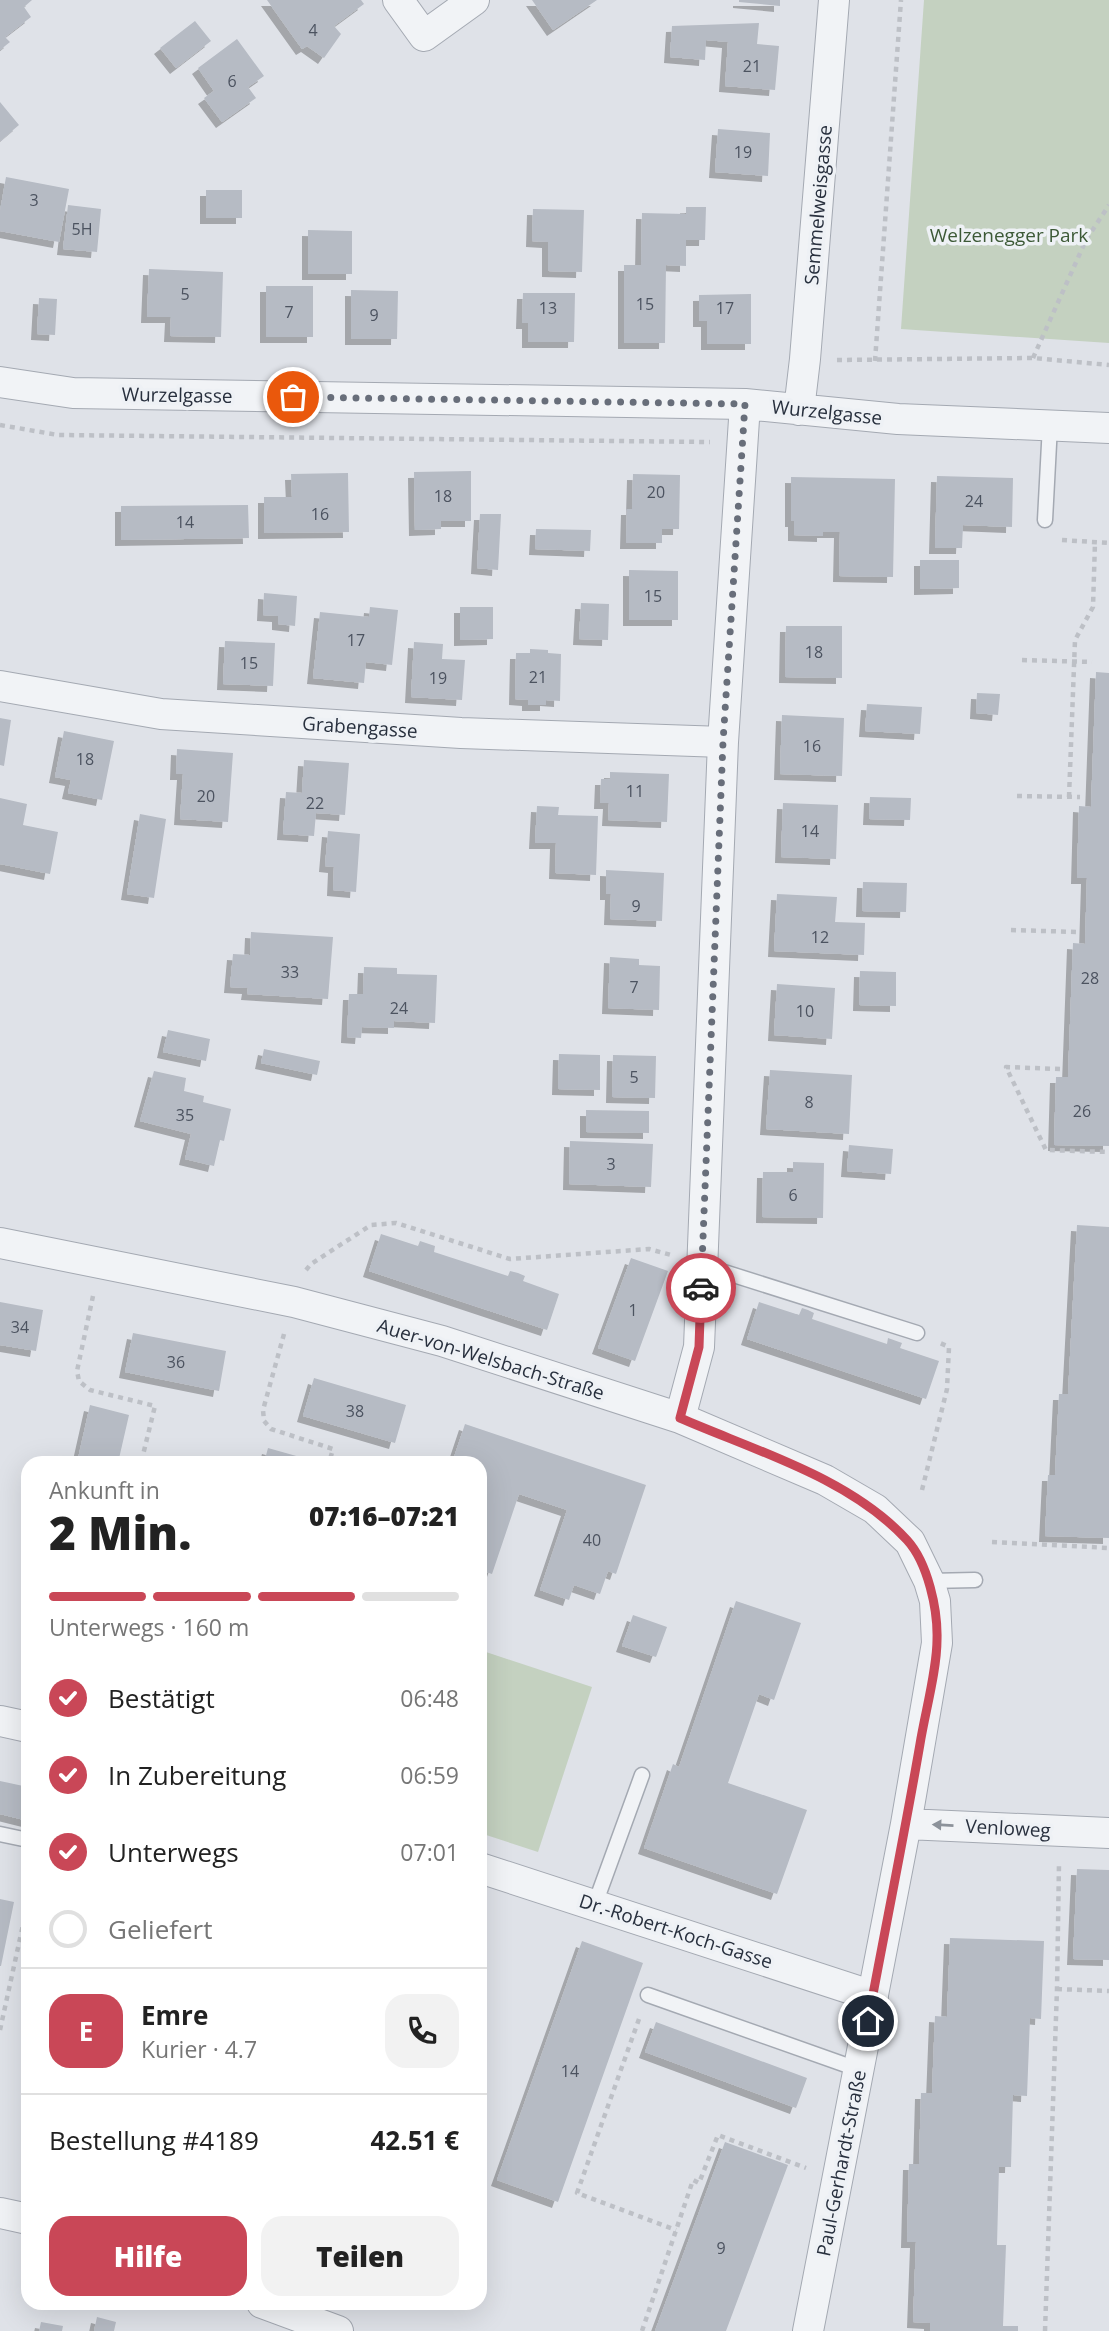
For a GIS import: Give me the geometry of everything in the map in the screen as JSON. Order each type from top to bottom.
[{"type":"street","points":[[398,0],[424,36],[474,0]]},
{"type":"street","name":"Semmelweisgasse","points":[[799,410],[834,0]]},
{"type":"street","name":"Wurzelgasse","points":[[0,382],[73,393],[745,404],[898,419],[1109,428]]},
{"type":"street","points":[[680,1418],[699,1347],[723,742],[745,404]]},
{"type":"street","name":"Grabengasse","points":[[0,685],[161,714],[461,733],[723,742]]},
{"type":"street","name":"Auer-von-Welsbach-Straße","points":[[0,1243],[294,1302],[442,1342],[680,1418],[825,1480],[875,1509],[910,1542],[929,1581]]},
{"type":"street","name":"Paul-Gerhardt-Straße","points":[[808,2331],[860,2070],[937,1643],[935,1601],[929,1581]]},
{"type":"street","points":[[0,1721],[21,1726]]},
{"type":"street","name":"Venloweg","points":[[906,1824],[1109,1833]]},
{"type":"street","name":"Dr.-Robert-Koch-Gasse","points":[[487,1870],[873,1997]]},
{"type":"street","points":[[0,2213],[21,2218]]},
{"type":"street","points":[[270,2314],[338,2331]]},
{"type":"lane","points":[[1045,520],[1050,425]]},
{"type":"lane","points":[[702,1265],[917,1334]]},
{"type":"lane","points":[[929,1581],[975,1580]]},
{"type":"lane","points":[[594,1904],[642,1775]]},
{"type":"lane","points":[[0,1834],[21,1838]]},
{"type":"lane","points":[[648,1995],[860,2070]]},
{"type":"path","points":[[875,361],[901,0]]},
{"type":"path","points":[[1033,358],[1086,240],[1109,205]]},
{"type":"path","points":[[835,360],[1033,358],[1109,365]]},
{"type":"path","points":[[0,425],[58,435],[743,442]]},
{"type":"path","points":[[1058,540],[1109,543]]},
{"type":"path","points":[[1069,797],[1075,640],[1093,607],[1095,542]]},
{"type":"path","points":[[1023,660],[1092,663]]},
{"type":"path","points":[[1017,796],[1080,797]]},
{"type":"path","points":[[1011,930],[1077,932]]},
{"type":"path","points":[[1060,1069],[1006,1067],[1046,1150],[1109,1152]]},
{"type":"path","points":[[331,1456],[333,1449],[271,1429],[264,1421],[263,1410],[299,1278],[311,1264],[371,1225],[397,1223],[510,1259],[649,1249],[702,1265]]},
{"type":"path","points":[[100,1262],[77,1371],[79,1381],[90,1390],[155,1406],[143,1456]]},
{"type":"path","points":[[917,1334],[949,1347],[947,1389],[922,1490]]},
{"type":"path","points":[[992,1542],[1109,1548]]},
{"type":"path","points":[[1045,2331],[1057,1989],[1059,1831]]},
{"type":"path","points":[[0,2030],[21,1934]]},
{"type":"path","points":[[1057,1989],[1109,1991]]},
{"type":"path","points":[[648,1995],[577,2193],[676,2230]]},
{"type":"path","points":[[642,2331],[693,2180],[699,2183],[718,2135],[838,2180]]},
{"type":"green space","name":"Welzenegger Park","points":[[924,0],[1109,0],[1109,343],[901,329]]},
{"type":"green space","points":[[487,1652],[592,1687],[538,1852],[487,1835]]},
{"type":"building","points":[[0,0],[32,0],[24,7],[31,17],[5,37],[10,42],[0,50]]},
{"type":"building","points":[[267,0],[361,0],[364,4],[334,26],[341,34],[324,58],[307,46],[302,49]]},
{"type":"building","points":[[532,0],[597,0],[553,30]]},
{"type":"building","points":[[780,0],[780,6],[739,2]]},
{"type":"building","points":[[195,21],[211,41],[176,68],[160,48]]},
{"type":"building","points":[[759,23],[757,44],[779,46],[775,90],[725,86],[728,42],[706,40],[705,60],[670,57],[672,26]]},
{"type":"building","points":[[237,39],[264,76],[248,87],[256,98],[222,122],[204,98],[214,91],[198,68]]},
{"type":"building","points":[[0,102],[19,125],[0,141]]},
{"type":"building","points":[[718,129],[770,133],[768,176],[715,172]]},
{"type":"building","points":[[6,177],[69,189],[59,242],[0,231],[0,211]]},
{"type":"building","points":[[206,190],[242,190],[242,218],[206,218]]},
{"type":"building","points":[[68,205],[101,209],[97,252],[63,249]]},
{"type":"building","points":[[686,207],[706,207],[705,240],[686,240],[686,266],[666,265],[665,343],[624,343],[624,265],[641,265],[642,213],[686,214]]},
{"type":"building","points":[[533,209],[584,210],[582,272],[548,271],[548,242],[532,241]]},
{"type":"building","points":[[308,230],[352,231],[352,274],[308,274]]},
{"type":"building","points":[[149,269],[223,272],[221,337],[170,336],[171,317],[147,317]]},
{"type":"building","points":[[266,286],[313,286],[313,337],[266,337]]},
{"type":"building","points":[[351,290],[398,291],[397,339],[351,339]]},
{"type":"building","points":[[523,293],[575,293],[574,342],[528,342],[528,323],[522,323]]},
{"type":"building","points":[[751,294],[751,344],[707,344],[707,321],[699,321],[699,295]]},
{"type":"building","points":[[39,298],[57,299],[55,335],[37,334]]},
{"type":"building","points":[[471,471],[471,521],[441,521],[441,529],[415,530],[414,472]]},
{"type":"building","points":[[348,473],[349,532],[264,533],[264,497],[292,497],[291,474]]},
{"type":"building","points":[[633,474],[680,475],[679,529],[662,529],[662,543],[626,543],[627,509],[632,509]]},
{"type":"building","points":[[937,476],[1013,478],[1012,527],[963,525],[962,548],[935,548]]},
{"type":"building","points":[[791,477],[895,479],[893,577],[839,576],[840,532],[823,532],[823,536],[794,535],[794,521],[791,521]]},
{"type":"building","points":[[248,505],[249,538],[121,540],[121,506]]},
{"type":"building","points":[[480,514],[501,514],[498,570],[477,568]]},
{"type":"building","points":[[536,529],[591,530],[590,551],[535,549]]},
{"type":"building","points":[[920,560],[959,560],[959,588],[920,589]]},
{"type":"building","points":[[629,570],[678,571],[678,620],[629,620]]},
{"type":"building","points":[[264,593],[297,596],[295,626],[278,624],[278,616],[263,615]]},
{"type":"building","points":[[581,603],[609,604],[608,640],[579,639]]},
{"type":"building","points":[[370,607],[398,610],[392,665],[366,662],[364,683],[313,678],[320,612],[369,617]]},
{"type":"building","points":[[460,607],[493,607],[493,639],[460,640]]},
{"type":"building","points":[[786,626],[842,626],[842,678],[785,677]]},
{"type":"building","points":[[225,641],[275,643],[273,686],[223,684]]},
{"type":"building","points":[[414,642],[443,644],[442,659],[465,660],[462,700],[411,697]]},
{"type":"building","points":[[530,649],[561,654],[560,701],[546,700],[546,705],[528,705],[528,700],[515,699],[516,653],[530,653]]},
{"type":"building","points":[[1096,672],[1109,673],[1109,1146],[1054,1145],[1056,1077],[1068,1077],[1073,943],[1085,944],[1087,878],[1077,878],[1079,806],[1091,807]]},
{"type":"building","points":[[977,693],[1000,694],[998,715],[976,713]]},
{"type":"building","points":[[867,704],[922,707],[920,734],[865,731]]},
{"type":"building","points":[[782,715],[844,718],[842,776],[780,774]]},
{"type":"building","points":[[0,718],[11,720],[4,766],[0,765]]},
{"type":"building","points":[[64,731],[114,741],[102,800],[68,793],[71,780],[55,777]]},
{"type":"building","points":[[177,749],[233,753],[228,822],[180,819],[183,774],[176,774]]},
{"type":"building","points":[[304,760],[349,763],[345,815],[316,813],[314,836],[283,834],[286,792],[302,793]]},
{"type":"building","points":[[610,772],[669,774],[667,822],[608,820],[609,803],[600,803],[601,779],[610,779]]},
{"type":"building","points":[[870,797],[911,798],[910,820],[869,819]]},
{"type":"building","points":[[0,798],[27,804],[23,825],[58,832],[50,874],[0,864]]},
{"type":"building","points":[[783,803],[838,805],[836,859],[781,857]]},
{"type":"building","points":[[537,806],[559,807],[558,815],[598,816],[596,875],[555,873],[556,843],[535,843]]},
{"type":"building","points":[[140,814],[166,819],[154,898],[127,894]]},
{"type":"building","points":[[328,831],[360,834],[356,892],[333,890],[334,867],[325,866]]},
{"type":"building","points":[[606,870],[664,873],[662,921],[610,919],[611,894],[606,894]]},
{"type":"building","points":[[863,882],[907,883],[906,912],[862,911]]},
{"type":"building","points":[[777,894],[837,897],[835,922],[865,923],[864,955],[774,951]]},
{"type":"building","points":[[251,932],[333,937],[328,999],[247,994],[248,988],[230,987],[233,954],[250,955]]},
{"type":"building","points":[[610,957],[639,959],[639,965],[660,966],[659,1010],[608,1008]]},
{"type":"building","points":[[364,967],[397,968],[397,974],[437,975],[435,1023],[394,1021],[394,1028],[362,1027],[361,1038],[347,1037],[349,994],[363,994]]},
{"type":"building","points":[[860,971],[896,972],[896,1006],[859,1005]]},
{"type":"building","points":[[777,984],[835,988],[832,1039],[774,1035]]},
{"type":"building","points":[[168,1030],[210,1039],[206,1061],[163,1052]]},
{"type":"building","points":[[264,1049],[320,1061],[317,1075],[261,1063]]},
{"type":"building","points":[[559,1054],[600,1055],[600,1090],[558,1089]]},
{"type":"building","points":[[613,1055],[656,1056],[655,1098],[612,1097]]},
{"type":"building","points":[[770,1070],[852,1075],[849,1134],[766,1129]]},
{"type":"building","points":[[154,1071],[186,1078],[184,1091],[204,1096],[203,1102],[231,1109],[224,1141],[220,1140],[214,1166],[185,1159],[191,1134],[140,1121]]},
{"type":"building","points":[[586,1110],[649,1111],[649,1133],[586,1132]]},
{"type":"building","points":[[570,1141],[653,1144],[651,1187],[569,1184]]},
{"type":"building","points":[[849,1145],[893,1149],[891,1174],[847,1171]]},
{"type":"building","points":[[793,1162],[824,1163],[823,1218],[762,1217],[763,1172],[793,1172]]},
{"type":"building","points":[[1077,1225],[1109,1227],[1109,1538],[1045,1536],[1048,1475],[1055,1475],[1059,1394],[1068,1394]]},
{"type":"building","points":[[381,1234],[418,1246],[420,1241],[435,1246],[434,1252],[508,1276],[510,1271],[518,1273],[525,1276],[523,1281],[559,1294],[547,1330],[369,1271]]},
{"type":"building","points":[[631,1258],[668,1271],[635,1361],[598,1348]]},
{"type":"building","points":[[0,1302],[43,1310],[36,1351],[0,1345]]},
{"type":"building","points":[[759,1302],[799,1315],[802,1308],[814,1313],[812,1319],[887,1344],[888,1338],[902,1343],[900,1348],[939,1361],[926,1399],[747,1339]]},
{"type":"building","points":[[133,1333],[226,1351],[219,1391],[125,1372]]},
{"type":"building","points":[[314,1378],[406,1405],[395,1443],[303,1416]]},
{"type":"building","points":[[90,1405],[129,1415],[120,1456],[79,1456]]},
{"type":"building","points":[[465,1424],[646,1485],[616,1574],[608,1571],[600,1594],[574,1585],[569,1600],[540,1590],[567,1510],[519,1494],[492,1574],[487,1572],[487,1456],[454,1456]]},
{"type":"building","points":[[268,1448],[296,1456],[266,1456]]},
{"type":"building","points":[[736,1601],[801,1623],[774,1700],[759,1694],[728,1783],[807,1810],[777,1894],[644,1848],[673,1764],[679,1767]]},
{"type":"building","points":[[633,1615],[667,1627],[656,1657],[622,1646]]},
{"type":"building","points":[[0,1781],[21,1786],[21,1819],[0,1814]]},
{"type":"building","points":[[1077,1869],[1109,1870],[1109,1960],[1073,1959]]},
{"type":"building","points":[[0,1899],[14,1902],[1,1966],[0,1966]]},
{"type":"building","points":[[950,1938],[1044,1941],[1041,2019],[1030,2018],[1027,2096],[1013,2095],[1011,2167],[999,2167],[997,2245],[1006,2245],[1003,2326],[1018,2326],[1018,2331],[930,2331],[930,2323],[913,2322],[916,2242],[907,2242],[909,2164],[919,2164],[921,2093],[932,2093],[935,2016],[947,2017]]},
{"type":"building","points":[[582,1941],[643,1963],[558,2202],[497,2180]]},
{"type":"building","points":[[656,2022],[807,2078],[796,2108],[645,2052]]},
{"type":"building","points":[[725,2142],[788,2165],[726,2331],[655,2331]]},
{"type":"building","points":[[97,2317],[116,2322],[114,2331],[94,2331]]},
{"type":"building","points":[[41,2322],[63,2326],[62,2331],[39,2331]]},
{"type":"way so far","points":[[293,397],[745,404],[723,742],[701,1288]]},
{"type":"route","points":[[701,1288],[699,1347],[680,1418],[825,1480],[875,1509],[910,1542],[929,1581],[935,1601],[937,1643],[868,2021]]}]
